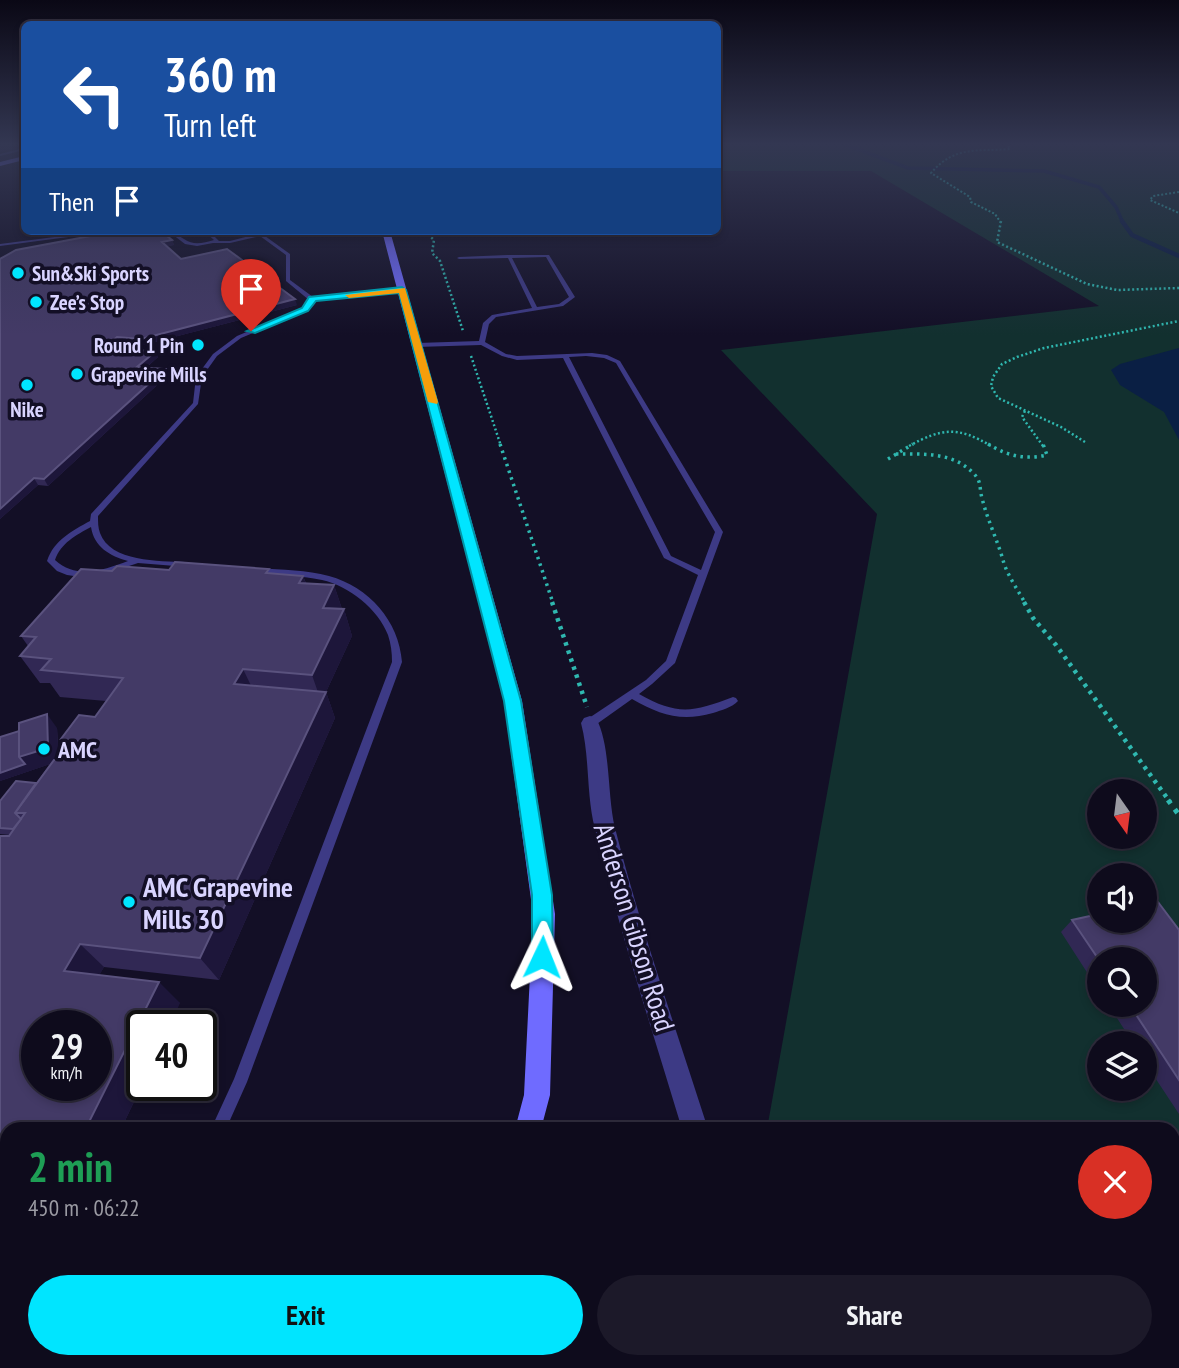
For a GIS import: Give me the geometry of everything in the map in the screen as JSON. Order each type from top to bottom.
[{"type":"street","points":[[387,235],[513,701],[544,914],[537,1095],[530,1122]]},
{"type":"street","name":"Anderson Gibson Road","points":[[594,720],[599,805],[617,878],[693,1122]]},
{"type":"lane","points":[[0,245],[80,235]]},
{"type":"lane","points":[[175,235],[187,245],[230,242],[251,235]]},
{"type":"lane","points":[[212,235],[217,239],[215,242]]},
{"type":"lane","points":[[260,235],[288,255],[288,281],[312,299],[402,290]]},
{"type":"lane","points":[[509,256],[535,308]]},
{"type":"lane","points":[[458,258],[547,256],[572,297],[561,305],[494,316],[486,323],[482,343]]},
{"type":"lane","points":[[192,565],[121,557],[100,544],[92,531],[94,516],[195,403],[200,374],[215,355],[239,337],[305,309],[312,304],[312,299]]},
{"type":"lane","points":[[418,345],[482,343],[504,355],[517,358],[593,354],[618,362],[719,532],[670,663],[594,720]]},
{"type":"lane","points":[[565,356],[668,558],[703,574]]},
{"type":"lane","points":[[94,522],[72,534],[53,554],[51,561],[56,568],[73,574],[94,574],[138,559]]},
{"type":"lane","points":[[221,1122],[240,1082],[397,662],[398,650],[388,625],[374,608],[345,585],[326,578],[254,570]]},
{"type":"lane","points":[[632,694],[662,710],[682,713],[722,707],[733,702]]},
{"type":"path","points":[[983,208],[1001,220],[996,237],[998,242],[1094,287],[1112,290],[1179,288]]},
{"type":"path","points":[[429,235],[434,240],[432,253],[440,261],[587,709],[594,720]]},
{"type":"path","points":[[1084,442],[1061,427],[998,398],[991,386],[993,377],[1002,364],[1044,348],[1179,321]]},
{"type":"path","points":[[888,458],[911,445],[950,430],[967,434],[1011,457],[1030,460],[1047,455],[1042,443],[1023,418],[1025,411]]},
{"type":"path","points":[[895,454],[929,454],[955,460],[973,472],[980,481],[981,496],[1000,546],[1003,562],[1032,618],[1056,645],[1179,815]]},
{"type":"green space","points":[[933,208],[1179,208],[1179,1122],[768,1122],[877,514],[721,350],[1099,306]]},
{"type":"water","points":[[1179,348],[1179,440],[1164,412],[1120,385],[1111,370],[1120,364]]},
{"type":"building","name":"Grapevine Mills","points":[[96,235],[166,235],[172,240],[162,242],[181,259],[227,249],[295,299],[141,339],[117,337],[104,348],[156,351],[137,367],[165,369],[44,479],[34,478],[0,509],[0,259],[16,250]]},
{"type":"building","name":"AMC Grapevine Mills 30","points":[[175,562],[269,569],[266,573],[303,576],[299,583],[334,585],[323,608],[344,609],[312,675],[243,669],[234,684],[326,692],[200,958],[80,944],[64,971],[159,982],[145,1010],[126,1010],[126,1048],[112,1076],[112,1010],[21,1010],[21,1101],[100,1101],[89,1122],[0,1122],[0,836],[9,836],[25,813],[15,813],[54,760],[63,760],[77,741],[61,739],[79,715],[95,717],[123,678],[41,670],[51,659],[20,656],[36,637],[21,636],[81,569],[112,571],[117,566],[169,570]]},
{"type":"building","points":[[47,714],[48,748],[19,757],[19,723]]},
{"type":"building","points":[[19,731],[19,757],[25,764],[0,773],[0,737]]},
{"type":"building","points":[[16,781],[36,783],[15,813],[21,819],[13,829],[0,828],[0,801]]},
{"type":"building","points":[[1157,902],[1179,930],[1179,1080],[1157,1047],[1157,1031],[1147,1031],[1138,1017],[1157,1017],[1157,947],[1090,947],[1072,920],[1087,917],[1087,933],[1157,933]]},
{"type":"waterway","points":[[1116,208],[1122,221]]},
{"type":"waterway","points":[[1122,221],[1132,235],[1179,256]]},
{"type":"slow traffic","points":[[349,295],[402,290],[433,402]]},
{"type":"place","name":"Sun&Ski Sports","points":[[18,273]]},
{"type":"place","name":"Zee’s Stop","points":[[36,302]]},
{"type":"place","name":"Round 1 Pin","points":[[198,345]]},
{"type":"place","name":"Grapevine Mills","points":[[77,374]]},
{"type":"place","name":"Nike","points":[[27,385]]},
{"type":"place","name":"AMC","points":[[44,749]]},
{"type":"place","name":"AMC Grapevine Mills 30","points":[[129,902]]},
{"type":"route","points":[[251,331],[305,309],[312,304],[312,299],[402,290],[513,701],[542,895],[542,957]]}]
